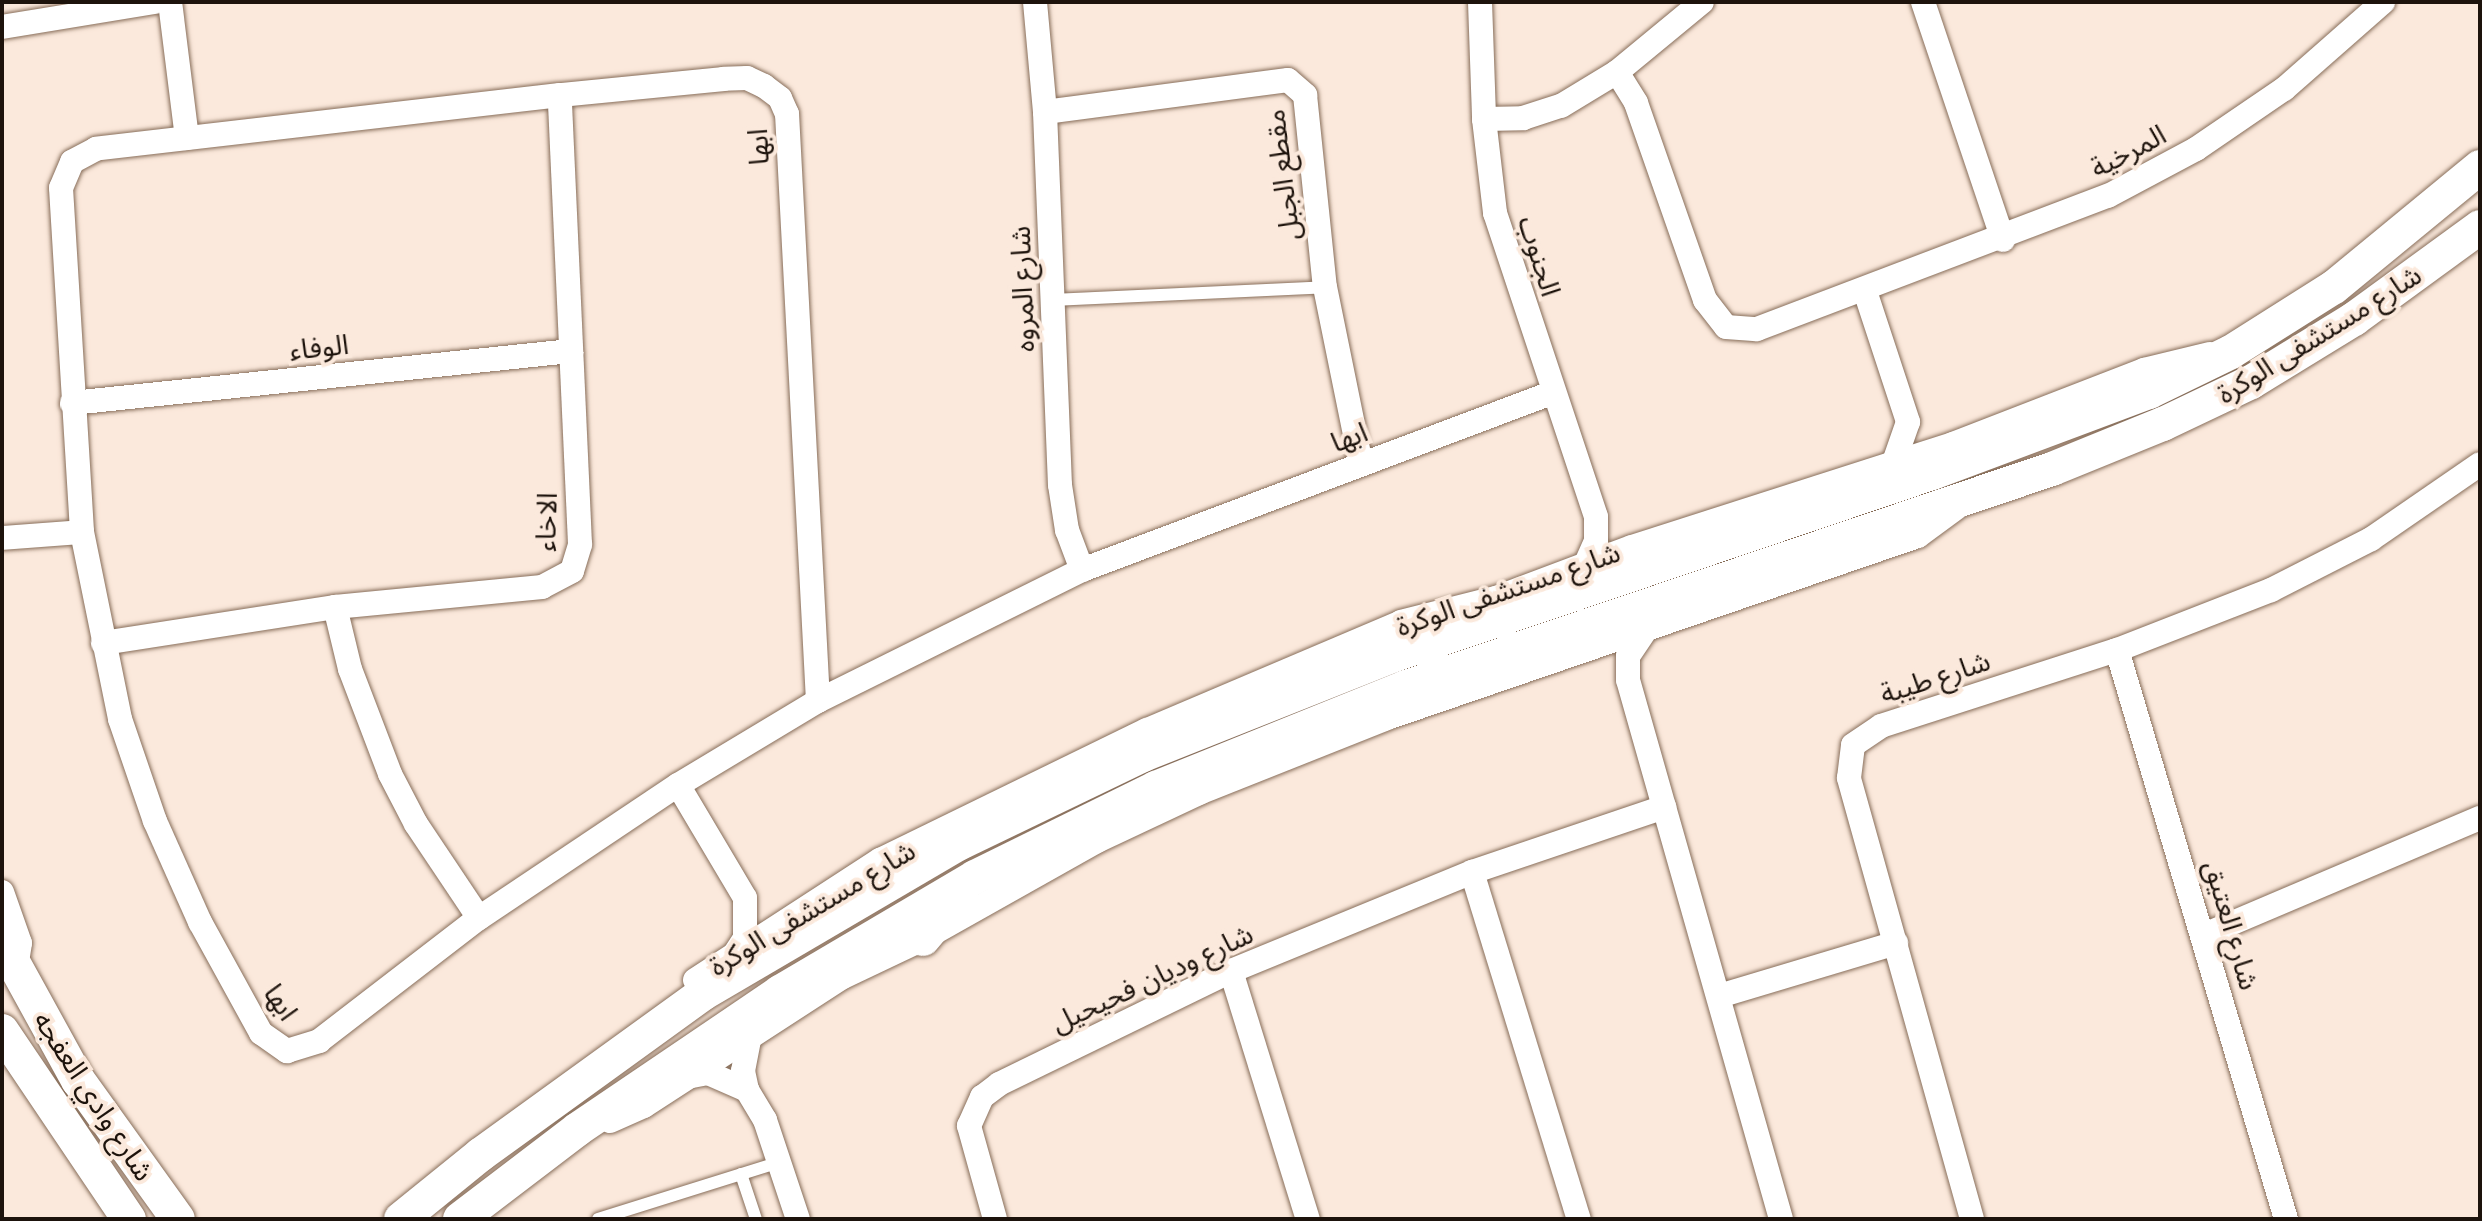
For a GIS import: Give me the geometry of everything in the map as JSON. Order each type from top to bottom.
[{"type":"street","points":[[2,27],[155,2]]},
{"type":"street","points":[[170,2],[187,138]]},
{"type":"street","name":"شارع المروه","points":[[1035,2],[1045,112],[1060,485],[1067,530],[1082,570]]},
{"type":"street","name":"الجنوب","points":[[1480,2],[1484,119],[1495,213],[1596,517],[1596,541],[1586,563]]},
{"type":"street","points":[[1484,119],[1542,114],[1617,72],[1702,2]]},
{"type":"street","name":"المرخية","points":[[1617,72],[1636,103],[1705,300],[1726,327],[1757,329],[2003,240],[2108,196],[2196,149],[2284,89],[2383,2]]},
{"type":"street","points":[[1931,5],[2003,240]]},
{"type":"street","name":"ابها","points":[[818,701],[787,114],[780,98],[747,78],[560,95],[96,149],[82,153],[63,175],[72,403],[82,532],[120,719],[155,821],[200,922],[261,1033],[273,1045],[287,1051],[319,1041],[479,918],[678,785],[818,701],[1082,570],[1554,392]]},
{"type":"street","name":"مقطع الجبل","points":[[1045,112],[1288,80],[1305,95],[1325,287],[1361,464]]},
{"type":"street","name":"الاخاء","points":[[103,643],[335,607],[542,587],[572,571],[580,544],[560,95]]},
{"type":"street","name":"شارع مستشفى الوكرة","points":[[401,1219],[480,1155],[665,1020],[886,883],[1143,755],[1394,655],[2037,435],[2149,392],[2231,352],[2334,287],[2480,167]]},
{"type":"street","name":"شارع مستشفى الوكرة","points":[[460,1219],[578,1129],[780,992],[975,877],[1206,766],[1473,664],[1970,496],[2149,430],[2251,382],[2354,319],[2480,227]]},
{"type":"street","points":[[1865,291],[1908,422],[1929,437],[1953,444]]},
{"type":"street","name":"الوفاء","points":[[72,403],[571,351]]},
{"type":"street","name":"شارع مستشفى الوكرة","points":[[665,1020],[691,983],[880,860],[1147,730],[1401,622],[1457,608],[1632,547],[1953,444],[2157,365],[2231,352]]},
{"type":"street","points":[[1894,462],[1908,422]]},
{"type":"street","name":"شارع طيبة","points":[[1972,1219],[1849,778],[1853,745],[1881,726],[2117,650],[2331,561],[2480,464]]},
{"type":"street","name":"شارع مستشفى الوكرة","points":[[578,1129],[617,1119],[843,977],[923,939],[1029,876],[1199,793],[1525,669],[1918,536],[1970,496]]},
{"type":"street","name":"الجنوب","points":[[1596,517],[1611,536],[1632,547]]},
{"type":"street","points":[[2,538],[82,532]]},
{"type":"street","points":[[335,607],[350,669],[390,774],[416,824],[479,918]]},
{"type":"street","points":[[1394,655],[1415,634],[1457,608]]},
{"type":"street","points":[[1647,628],[1628,656],[1628,680],[1781,1219]]},
{"type":"street","name":"شارع العتيق","points":[[2117,650],[2286,1219]]},
{"type":"street","points":[[1578,653],[1601,658],[1628,680]]},
{"type":"street","points":[[1473,664],[1525,669]]},
{"type":"street","points":[[678,785],[745,898],[777,916],[795,916]]},
{"type":"street","name":"شارع وديان فحيحيل","points":[[995,1219],[969,1126],[982,1097],[1231,971],[1472,872],[1664,807]]},
{"type":"street","points":[[2204,935],[2478,826]]},
{"type":"street","points":[[1472,872],[1579,1219]]},
{"type":"street","points":[[923,939],[975,877]]},
{"type":"street","points":[[834,891],[886,883]]},
{"type":"street","name":"شارع وادي العفجه","points":[[2,892],[20,943],[9,956],[78,1080],[178,1219]]},
{"type":"street","points":[[734,955],[745,938],[745,898]]},
{"type":"street","points":[[1719,996],[1896,943]]},
{"type":"street","points":[[1231,971],[1308,1219]]},
{"type":"street","name":"شارع وادي العفجه","points":[[2,1031],[129,1219]]},
{"type":"street","points":[[750,1035],[743,1071],[747,1090],[780,1162],[798,1219]]},
{"type":"street","points":[[687,1077],[708,1073],[747,1090]]},
{"type":"lane","points":[[1053,300],[1325,287]]},
{"type":"lane","points":[[598,1219],[780,1162]]},
{"type":"lane","points":[[741,1174],[756,1219]]}]
